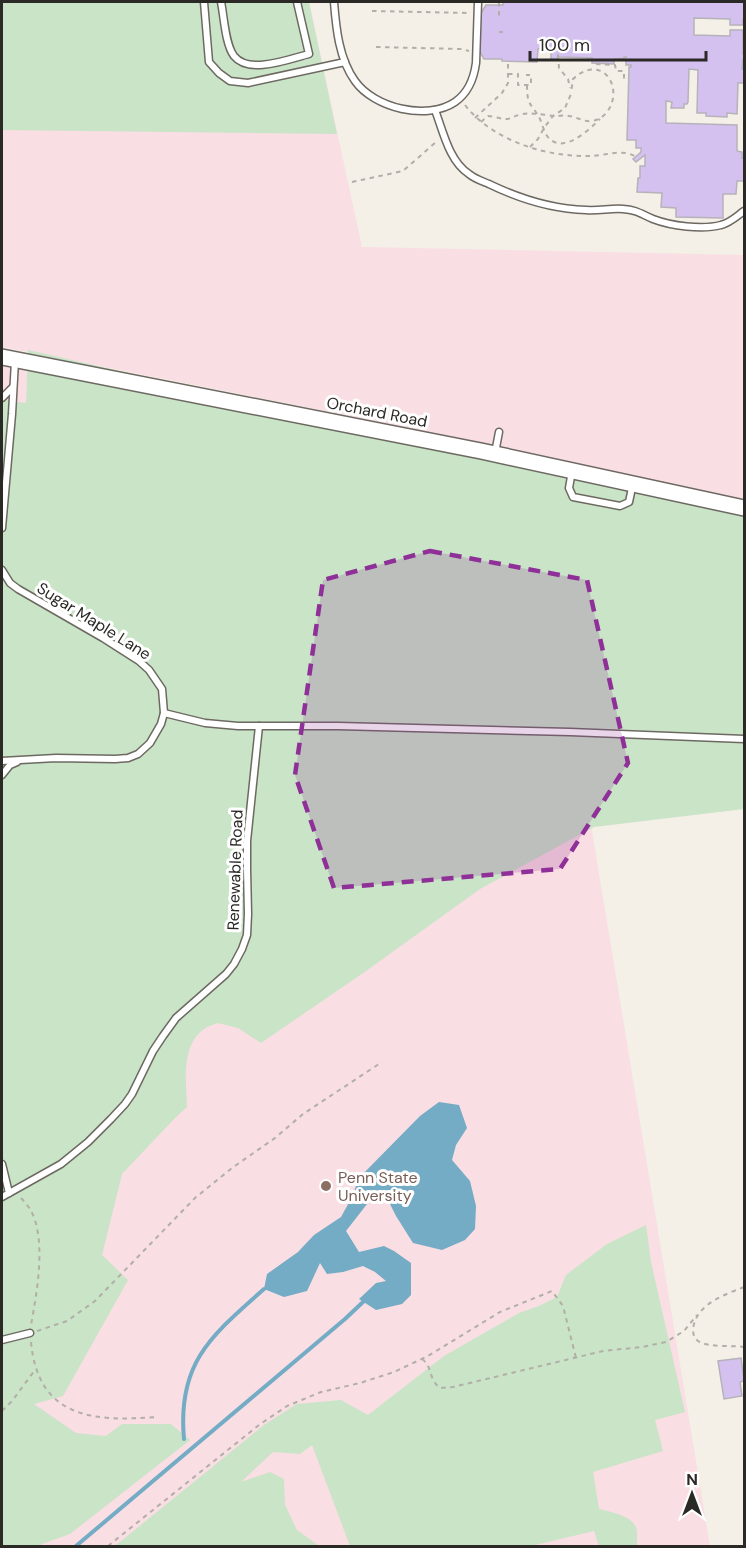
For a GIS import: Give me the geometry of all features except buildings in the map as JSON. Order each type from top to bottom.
[{"type":"street","name":"Orchard Road","points":[[8,358],[495,454],[744,508]]},
{"type":"lane","points":[[204,2],[209,62],[230,81],[248,83],[345,62]]},
{"type":"lane","points":[[221,2],[229,45],[234,57],[247,64],[258,66],[309,54],[297,2]]},
{"type":"lane","points":[[334,2],[338,36],[345,62],[356,82],[364,91],[383,103],[413,110],[435,110],[447,106],[468,89],[475,73],[478,2]]},
{"type":"lane","points":[[435,110],[453,156],[461,167],[469,174],[497,188],[542,205],[562,209],[641,212],[652,219],[674,226],[722,225],[744,211]]},
{"type":"lane","points":[[2,528],[12,414],[12,388],[8,358]]},
{"type":"lane","points":[[2,388],[12,388]]},
{"type":"lane","points":[[2,398],[12,388]]},
{"type":"lane","points":[[495,454],[499,432]]},
{"type":"lane","points":[[572,470],[569,488],[573,496],[620,506],[629,502],[633,483]]},
{"type":"lane","name":"Sugar Maple Lane","points":[[2,570],[10,583],[18,590],[139,661],[149,670],[162,689],[164,714]]},
{"type":"lane","points":[[2,761],[128,758],[138,754],[150,743],[164,714],[204,723],[258,726],[570,732],[744,739]]},
{"type":"lane","name":"Renewable Road","points":[[2,1197],[61,1164],[88,1142],[125,1104],[140,1081],[162,1036],[176,1018],[226,974],[242,950],[247,935],[247,841],[258,726]]},
{"type":"lane","points":[[2,775],[10,765],[21,760]]},
{"type":"lane","points":[[2,1164],[12,1191]]},
{"type":"lane","points":[[2,1340],[30,1333]]},
{"type":"path","points":[[499,2],[499,17]]},
{"type":"path","points":[[372,11],[470,14]]},
{"type":"path","points":[[376,47],[469,51]]},
{"type":"path","points":[[558,55],[559,68],[568,79],[571,93]]},
{"type":"path","points":[[475,118],[502,93],[508,83],[508,61]]},
{"type":"path","points":[[530,147],[553,116],[566,108],[573,79],[583,71],[596,66],[615,65],[616,71],[624,71],[624,80]]},
{"type":"path","points":[[527,85],[527,99],[548,137],[558,143],[573,141],[608,111],[612,104],[610,80],[596,66]]},
{"type":"path","points":[[508,74],[518,74],[518,85],[531,85],[531,75],[526,75]]},
{"type":"path","points":[[465,105],[481,122],[518,143],[530,147],[567,155],[593,156],[624,152],[636,157]]},
{"type":"path","points":[[481,122],[488,116],[509,119],[519,115],[536,114],[570,116],[584,121],[600,118]]},
{"type":"path","points":[[352,182],[404,171],[440,140]]},
{"type":"path","points":[[30,1333],[67,1321],[95,1301],[195,1198],[303,1114],[382,1062]]},
{"type":"path","points":[[12,1191],[31,1210],[38,1233],[39,1277],[30,1333],[35,1370],[43,1384],[64,1406],[77,1413],[98,1418],[156,1417]]},
{"type":"path","points":[[422,1359],[427,1362],[433,1383],[440,1388],[453,1387],[603,1351],[666,1342],[684,1331],[703,1308],[720,1297],[744,1287]]},
{"type":"path","points":[[108,1546],[259,1425],[287,1406],[321,1392],[394,1372],[422,1359],[500,1312],[552,1291],[563,1306],[576,1358]]},
{"type":"path","points":[[698,1315],[694,1322],[693,1334],[697,1341],[707,1345],[744,1347]]},
{"type":"path","points":[[2,1411],[35,1370]]},
{"type":"highlighted area","points":[[430,551],[587,580],[628,763],[560,869],[334,888],[295,775],[323,580]]},
{"type":"shaded area","points":[[2,2],[309,2],[362,247],[744,255],[744,499],[301,406],[2,347]]},
{"type":"shaded area","name":"Penn State University","points":[[2,366],[210,405],[591,825],[710,1546],[2,1546]]},
{"type":"green space","points":[[2,2],[309,2],[337,134],[2,130]]},
{"type":"green space","points":[[28,350],[744,513],[744,809],[594,827],[480,889],[261,1043],[238,1028],[218,1023],[206,1028],[197,1036],[188,1054],[186,1065],[187,1107],[122,1174],[102,1255],[128,1280],[63,1396],[34,1404],[76,1433],[106,1436],[122,1424],[171,1424],[190,1440],[70,1534],[39,1546],[2,1546],[2,400],[26,403]]},
{"type":"green space","points":[[646,1225],[651,1262],[685,1412],[655,1420],[663,1451],[593,1472],[599,1509],[622,1516],[632,1522],[637,1531],[637,1546],[599,1546],[594,1531],[531,1546],[350,1546],[312,1445],[300,1454],[273,1452],[241,1482],[270,1472],[284,1479],[285,1505],[297,1530],[319,1546],[115,1546],[264,1425],[297,1404],[341,1400],[368,1415],[444,1356],[519,1313],[557,1297],[566,1275],[607,1244]]},
{"type":"water","points":[[439,1102],[459,1105],[467,1128],[456,1145],[452,1160],[470,1181],[476,1206],[475,1229],[465,1240],[442,1250],[413,1243],[386,1196],[374,1195],[346,1231],[359,1252],[384,1246],[411,1263],[411,1295],[402,1304],[376,1310],[359,1299],[376,1283],[386,1281],[363,1266],[327,1274],[320,1263],[307,1291],[284,1297],[264,1289],[267,1274],[298,1252],[314,1235],[341,1217],[359,1178],[420,1116]]},
{"type":"waterway","points":[[184,1439],[183,1413],[186,1390],[192,1371],[214,1337],[264,1289]]},
{"type":"waterway","points":[[76,1546],[363,1302]]},
{"type":"place","name":"Penn State University","points":[[326,1186]]}]
